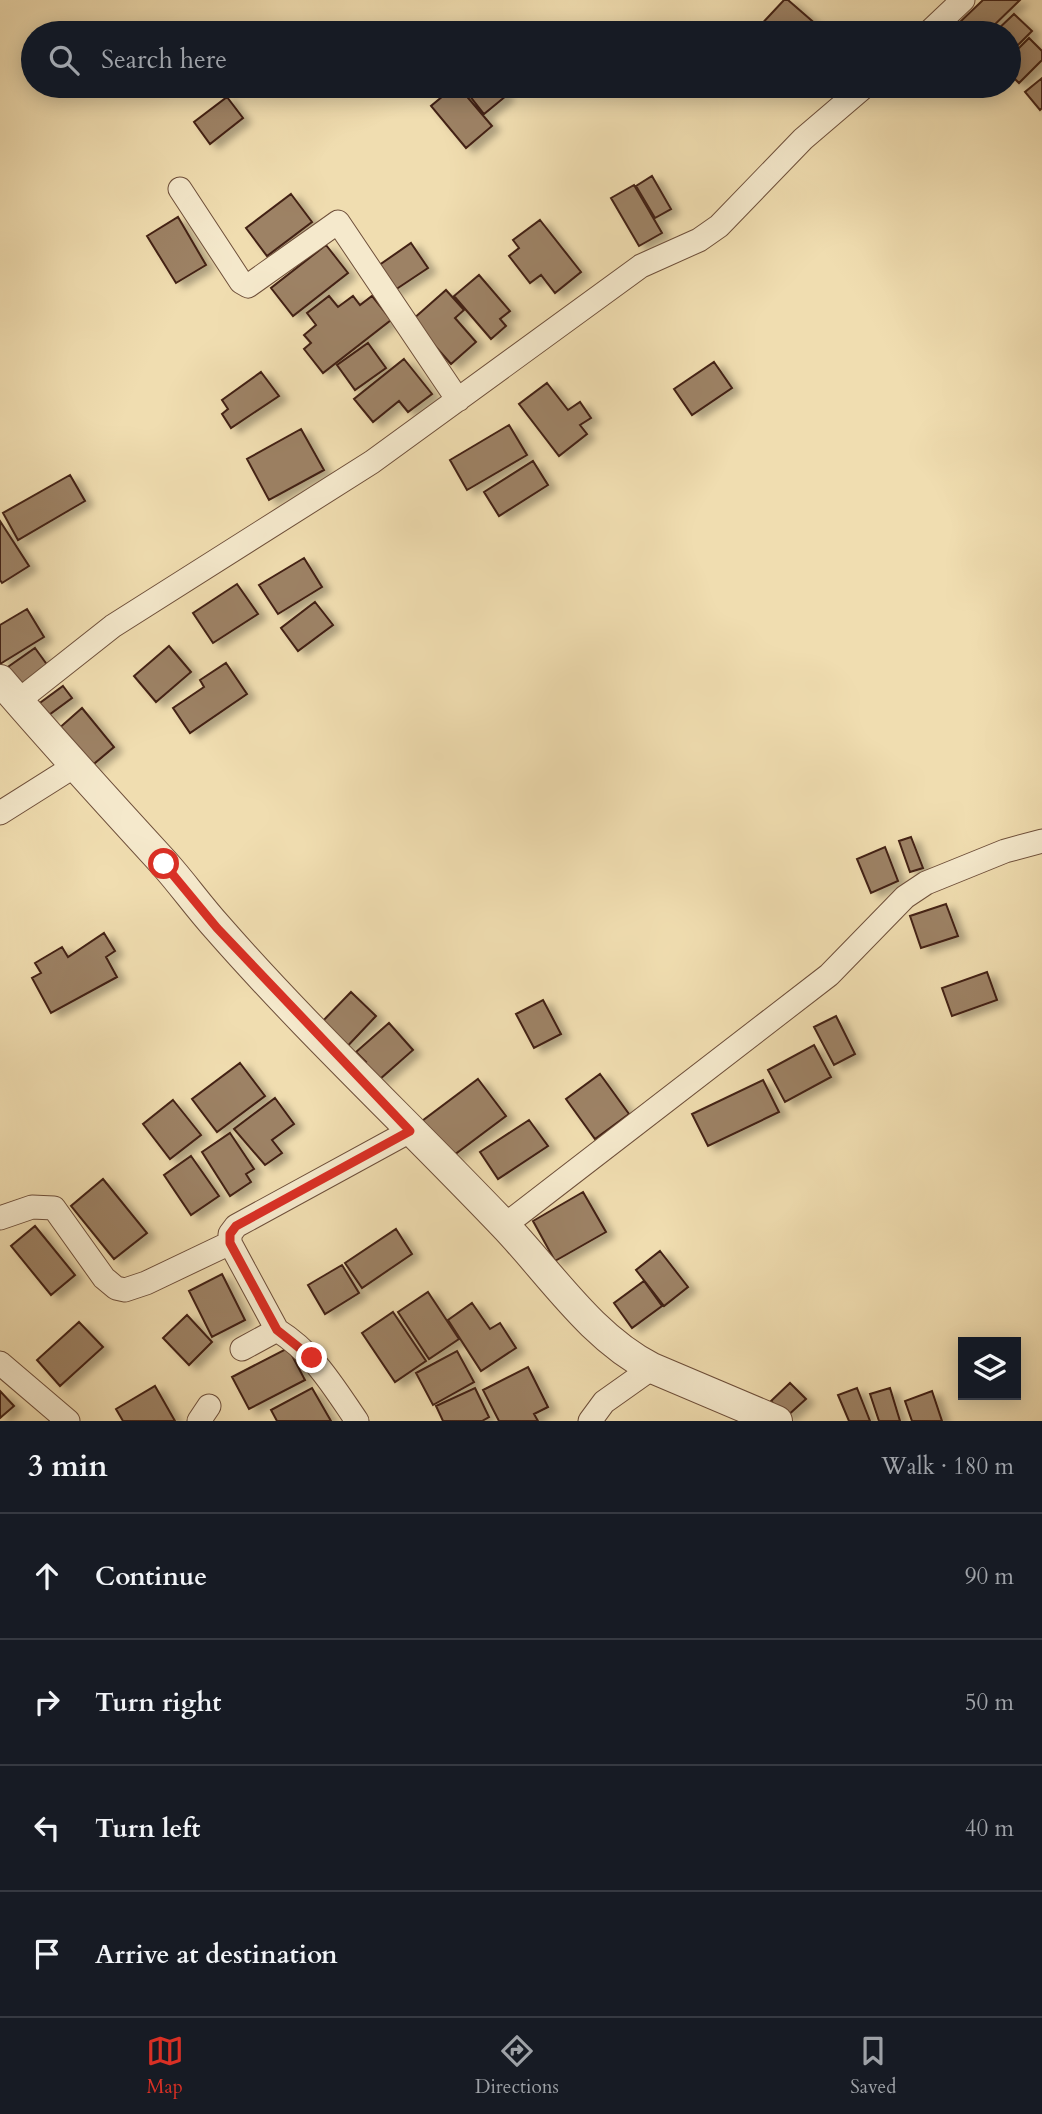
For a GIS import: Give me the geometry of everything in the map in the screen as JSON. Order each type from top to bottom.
[{"type":"street","points":[[941,21],[963,0]]},
{"type":"street","points":[[777,1421],[652,1368],[633,1358],[607,1337],[505,1225],[410,1131],[217,928],[164,864],[73,767],[9,691],[372,462],[642,266],[699,240],[719,226],[803,139],[851,98]]},
{"type":"street","points":[[180,189],[241,282],[248,286],[338,222],[458,400]]},
{"type":"street","points":[[0,813],[73,767]]},
{"type":"street","points":[[505,1225],[830,975],[905,897],[926,883],[1005,851],[1042,841]]},
{"type":"street","points":[[357,1421],[320,1367],[277,1330],[230,1243],[230,1234],[236,1226],[410,1131]]},
{"type":"street","points":[[0,1218],[32,1207],[54,1208],[104,1278],[116,1288],[125,1290],[146,1283],[230,1243]]},
{"type":"street","points":[[242,1349],[277,1330]]},
{"type":"street","points":[[0,1363],[68,1421]]},
{"type":"street","points":[[587,1420],[604,1402],[652,1368]]},
{"type":"building","points":[[784,0],[788,0],[812,21],[764,21]]},
{"type":"building","points":[[983,0],[1020,0],[998,21],[961,21]]},
{"type":"building","points":[[1014,14],[1032,31],[1021,42],[1021,21],[1007,21]]},
{"type":"building","points":[[1029,38],[1042,51],[1042,60],[1021,81],[1021,46]]},
{"type":"building","points":[[1042,78],[1042,108],[1040,110],[1025,92]]},
{"type":"building","points":[[226,98],[243,118],[210,144],[194,122]]},
{"type":"building","points":[[441,98],[468,98],[492,126],[466,148],[431,106]]},
{"type":"building","points":[[471,98],[504,98],[484,114]]},
{"type":"building","points":[[652,176],[671,209],[655,218],[636,186]]},
{"type":"building","points":[[634,185],[662,233],[639,246],[611,198]]},
{"type":"building","points":[[291,194],[312,222],[267,256],[246,228]]},
{"type":"building","points":[[178,217],[206,265],[176,283],[147,236]]},
{"type":"building","points":[[540,220],[581,272],[555,293],[541,275],[530,283],[509,256],[519,248],[513,240]]},
{"type":"building","points":[[411,243],[428,268],[392,292],[375,268]]},
{"type":"building","points":[[326,245],[348,273],[293,316],[271,288]]},
{"type":"building","points":[[479,275],[510,311],[500,319],[506,326],[491,339],[454,296]]},
{"type":"building","points":[[446,290],[464,310],[455,318],[476,342],[451,364],[412,320]]},
{"type":"building","points":[[329,296],[338,307],[353,296],[360,305],[372,296],[391,320],[323,373],[304,349],[311,343],[304,335],[316,325],[307,313]]},
{"type":"building","points":[[368,343],[386,368],[355,390],[337,365]]},
{"type":"building","points":[[404,359],[432,394],[408,412],[399,401],[373,422],[354,399]]},
{"type":"building","points":[[714,362],[732,388],[692,415],[674,389]]},
{"type":"building","points":[[261,372],[279,396],[231,428],[222,414],[228,409],[222,400]]},
{"type":"building","points":[[547,383],[568,410],[580,402],[591,418],[580,425],[587,434],[559,456],[519,404]]},
{"type":"building","points":[[509,425],[527,455],[467,490],[450,460]]},
{"type":"building","points":[[301,429],[324,470],[269,500],[247,459]]},
{"type":"building","points":[[533,461],[548,485],[499,516],[484,492]]},
{"type":"building","points":[[70,475],[85,501],[18,540],[3,513]]},
{"type":"building","points":[[0,521],[29,566],[2,583],[0,580]]},
{"type":"building","points":[[304,558],[322,587],[278,614],[259,585]]},
{"type":"building","points":[[237,584],[258,614],[213,643],[193,613]]},
{"type":"building","points":[[315,602],[333,625],[298,651],[281,628]]},
{"type":"building","points":[[27,609],[44,637],[0,664],[0,625]]},
{"type":"building","points":[[169,646],[191,672],[156,702],[134,676]]},
{"type":"building","points":[[35,648],[48,666],[18,688],[5,669]]},
{"type":"building","points":[[226,663],[247,694],[190,733],[173,708],[204,687],[200,680]]},
{"type":"building","points":[[63,686],[72,698],[42,720],[33,708]]},
{"type":"building","points":[[82,708],[114,747],[89,768],[57,730]]},
{"type":"building","points":[[911,837],[923,868],[910,872],[899,841]]},
{"type":"building","points":[[885,847],[898,881],[871,893],[857,859]]},
{"type":"building","points":[[946,904],[958,936],[921,948],[910,916]]},
{"type":"building","points":[[104,933],[115,951],[106,957],[117,977],[51,1013],[32,978],[41,973],[35,963],[62,947],[68,957]]},
{"type":"building","points":[[987,972],[997,1000],[952,1016],[942,988]]},
{"type":"building","points":[[351,992],[376,1016],[341,1053],[316,1028]]},
{"type":"building","points":[[543,1000],[561,1034],[534,1048],[516,1014]]},
{"type":"building","points":[[836,1016],[855,1054],[834,1065],[814,1027]]},
{"type":"building","points":[[389,1023],[413,1050],[380,1079],[357,1071],[366,1062],[356,1052]]},
{"type":"building","points":[[814,1045],[831,1077],[785,1102],[768,1070]]},
{"type":"building","points":[[240,1063],[265,1096],[217,1132],[192,1099]]},
{"type":"building","points":[[600,1074],[629,1114],[595,1139],[566,1099]]},
{"type":"building","points":[[478,1079],[506,1116],[450,1158],[422,1121]]},
{"type":"building","points":[[763,1080],[779,1112],[708,1146],[692,1114]]},
{"type":"building","points":[[275,1098],[294,1124],[272,1140],[282,1153],[265,1165],[234,1129]]},
{"type":"building","points":[[173,1100],[201,1135],[170,1159],[143,1124]]},
{"type":"building","points":[[529,1120],[548,1146],[498,1179],[480,1152]]},
{"type":"building","points":[[230,1133],[254,1169],[246,1174],[251,1182],[230,1196],[202,1152]]},
{"type":"building","points":[[191,1156],[219,1196],[191,1215],[164,1175]]},
{"type":"building","points":[[103,1179],[147,1233],[114,1259],[71,1206]]},
{"type":"building","points":[[583,1192],[606,1232],[555,1261],[533,1221]]},
{"type":"building","points":[[35,1226],[75,1275],[51,1295],[11,1246]]},
{"type":"building","points":[[396,1229],[412,1254],[362,1288],[345,1263]]},
{"type":"building","points":[[660,1251],[688,1287],[664,1306],[636,1270]]},
{"type":"building","points":[[342,1265],[359,1293],[325,1314],[308,1285]]},
{"type":"building","points":[[222,1274],[245,1320],[212,1337],[189,1291]]},
{"type":"building","points":[[644,1281],[662,1306],[632,1328],[614,1303]]},
{"type":"building","points":[[428,1292],[459,1339],[429,1359],[398,1312]]},
{"type":"building","points":[[472,1303],[490,1329],[500,1323],[516,1348],[481,1371],[448,1320]]},
{"type":"building","points":[[393,1312],[426,1361],[395,1382],[362,1333]]},
{"type":"building","points":[[187,1315],[212,1342],[189,1365],[163,1338]]},
{"type":"building","points":[[79,1322],[103,1347],[60,1386],[37,1360]]},
{"type":"building","points":[[288,1348],[305,1380],[249,1409],[232,1377]]},
{"type":"building","points":[[457,1351],[474,1382],[433,1405],[416,1373]]},
{"type":"building","points":[[528,1367],[548,1407],[534,1414],[538,1421],[499,1421],[483,1390]]},
{"type":"building","points":[[790,1383],[806,1399],[786,1417],[771,1401]]},
{"type":"building","points":[[155,1386],[175,1421],[123,1421],[116,1409]]},
{"type":"building","points":[[312,1388],[331,1421],[277,1421],[271,1410]]},
{"type":"building","points":[[475,1388],[489,1417],[482,1421],[443,1421],[436,1406]]},
{"type":"building","points":[[857,1388],[870,1421],[849,1421],[838,1395]]},
{"type":"building","points":[[890,1388],[900,1421],[879,1421],[870,1394]]},
{"type":"building","points":[[0,1391],[14,1406],[0,1418]]},
{"type":"building","points":[[932,1391],[942,1421],[912,1421],[905,1401]]},
{"type":"route","points":[[164,864],[217,928],[410,1131],[236,1226],[230,1234],[230,1243],[277,1330],[291,1338],[312,1358]]}]
